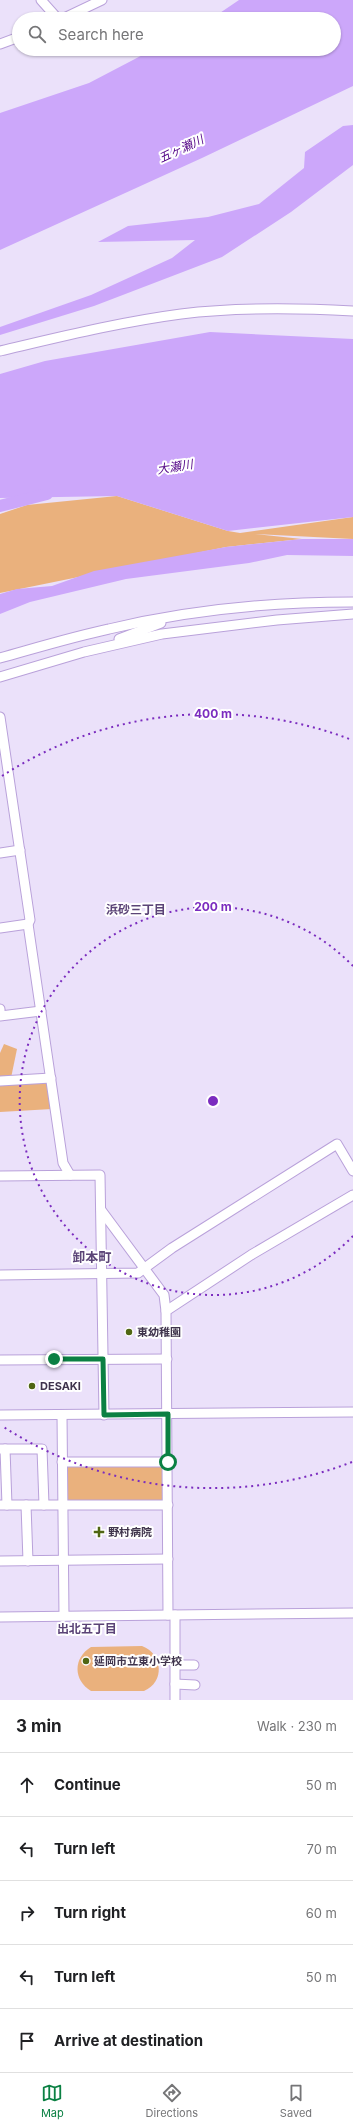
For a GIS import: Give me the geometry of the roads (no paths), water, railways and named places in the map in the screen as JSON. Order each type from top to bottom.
[{"type":"street","points":[[41,0],[52,12]]},
{"type":"street","points":[[77,12],[102,0]]},
{"type":"street","points":[[0,44],[12,40]]},
{"type":"street","points":[[0,351],[123,324],[181,314],[247,309],[353,311]]},
{"type":"street","points":[[0,658],[110,628],[167,617],[288,603],[353,602]]},
{"type":"street","points":[[0,677],[39,664],[162,634],[277,620],[353,614]]},
{"type":"street","points":[[102,648],[106,644],[164,622],[167,617]]},
{"type":"street","points":[[0,717],[1,733],[10,782],[30,920],[28,924],[63,1163],[70,1175]]},
{"type":"street","points":[[0,784],[10,782]]},
{"type":"street","points":[[0,853],[20,850]]},
{"type":"street","points":[[0,928],[28,924]]},
{"type":"street","points":[[0,1009],[0,1016],[41,1011]]},
{"type":"street","points":[[0,1081],[51,1078]]},
{"type":"street","points":[[0,1276],[138,1273],[172,1248],[337,1144],[353,1171]]},
{"type":"street","points":[[0,1176],[100,1176],[104,1415]]},
{"type":"street","points":[[166,1311],[251,1256],[353,1195]]},
{"type":"street","points":[[101,1210],[164,1295],[166,1311],[168,1414],[168,1559],[176,1665],[176,1700]]},
{"type":"street","points":[[0,1360],[167,1359]]},
{"type":"street","points":[[0,1415],[353,1412]]},
{"type":"street","points":[[62,1415],[64,1616]]},
{"type":"street","points":[[44,1505],[42,1449],[3,1449],[4,1505],[44,1505],[63,1505],[168,1505]]},
{"type":"street","points":[[62,1462],[168,1462]]},
{"type":"street","points":[[26,1505],[28,1561]]},
{"type":"street","points":[[0,1561],[168,1559]]},
{"type":"street","points":[[0,1617],[353,1613]]},
{"type":"street","points":[[176,1665],[194,1665]]},
{"type":"street","points":[[176,1684],[195,1685]]},
{"type":"water","name":"五ヶ瀬川","points":[[239,0],[353,0],[353,86],[202,158],[0,250],[0,113],[89,83],[141,56],[341,56],[341,12],[221,12]]},
{"type":"water","points":[[353,125],[353,165],[291,212],[222,257],[94,306],[0,335],[0,327],[91,295],[172,258],[195,240],[98,242],[128,226],[208,217],[259,204],[304,168],[305,152],[343,126]]},
{"type":"water","points":[[210,332],[353,339],[353,517],[228,531],[117,496],[0,498],[0,374],[45,361]]},
{"type":"water","points":[[302,539],[353,539],[353,556],[287,555],[249,563],[126,579],[30,602],[0,614],[0,594],[17,589],[52,586],[94,571],[226,547]]},
{"type":"waterway","name":"大瀬川","points":[[0,506],[47,494]]},
{"type":"place","name":"東幼稚園","points":[[129,1332]]},
{"type":"place","name":"DESAKI","points":[[32,1386]]},
{"type":"place","name":"野村病院","points":[[99,1532]]},
{"type":"place","name":"延岡市立東小学校","points":[[86,1661]]},
{"type":"district","name":"浜砂三丁目","points":[[136,910]]},
{"type":"district","name":"卸本町","points":[[92,1257]]},
{"type":"district","name":"出北五丁目","points":[[87,1629]]}]
